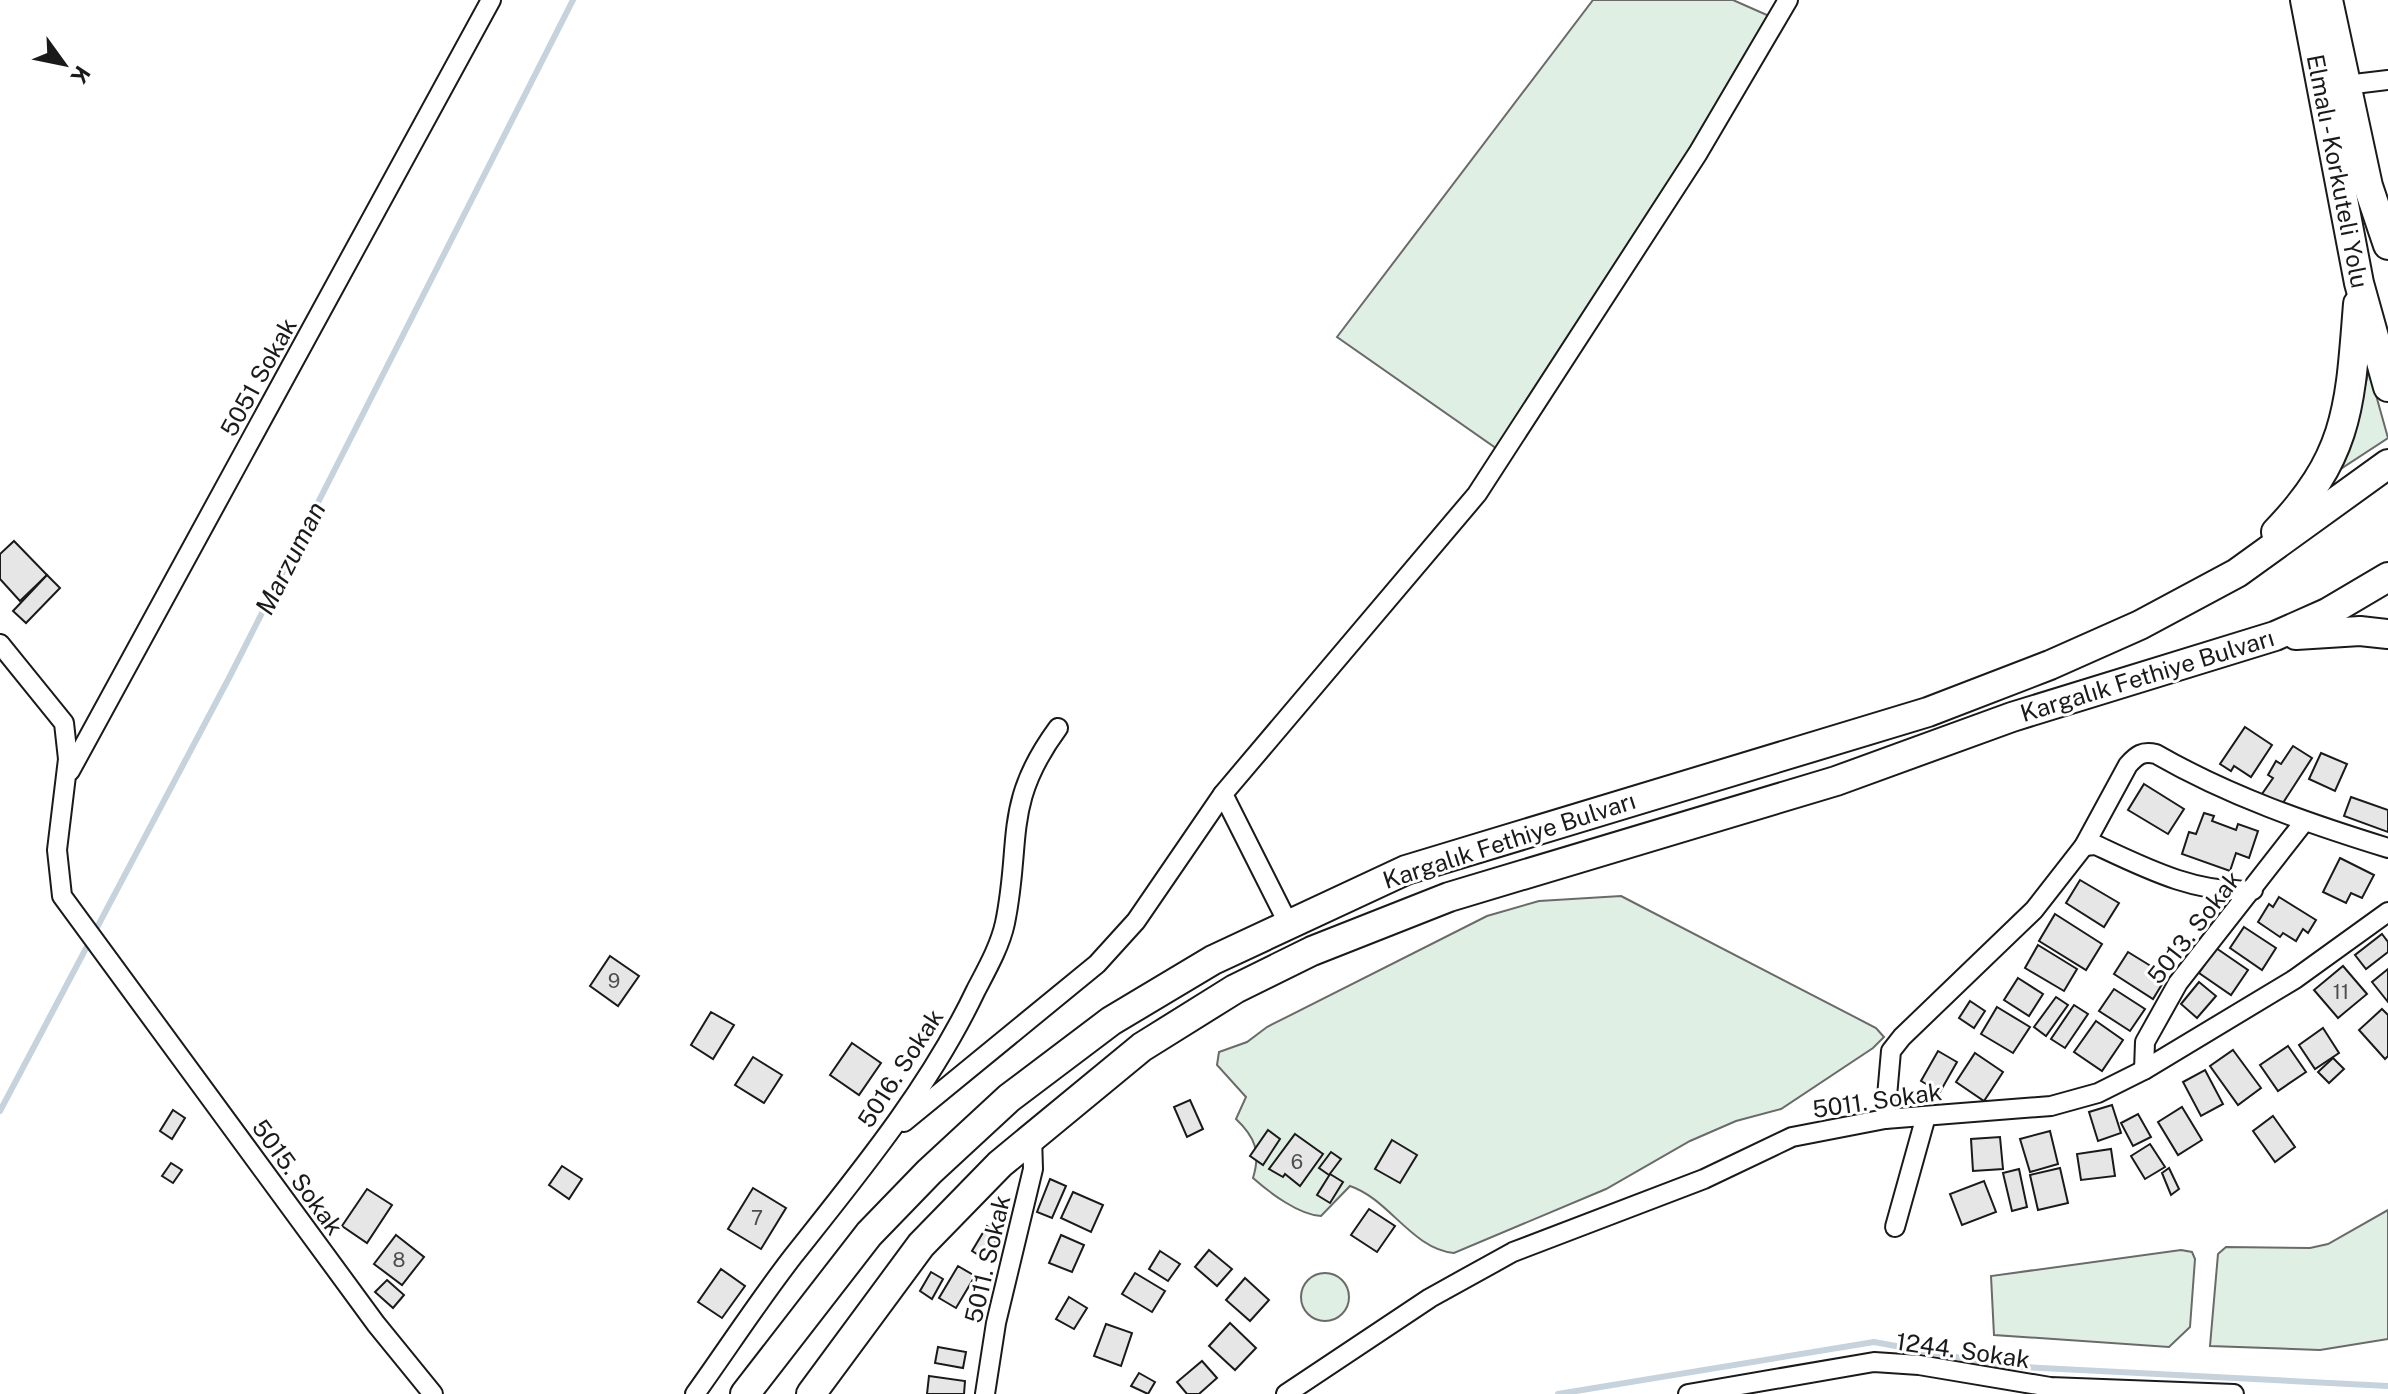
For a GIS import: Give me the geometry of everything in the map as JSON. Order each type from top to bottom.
[{"type":"highway","name":"Elmalı - Korkuteli Yolu","points":[[2305,0],[2359,283],[2388,387]]},
{"type":"highway","name":"Elmalı - Korkuteli Yolu","points":[[2328,0],[2368,186],[2388,245]]},
{"type":"highway","points":[[2237,573],[2306,497],[2340,440],[2348,411],[2359,283]]},
{"type":"highway","name":"Kargalık Fethiye Bulvarı","points":[[745,1394],[869,1234],[929,1172],[1009,1098],[1111,1021],[1213,960],[1406,870],[1928,712],[2050,665],[2140,625],[2237,573],[2388,464]]},
{"type":"highway","name":"Kargalık Fethiye Bulvarı","points":[[811,1394],[921,1245],[1032,1136],[1097,1081],[1184,1018],[1312,951],[1449,897],[1836,781],[2012,717],[2275,636],[2327,613],[2388,577]]},
{"type":"highway","points":[[2275,636],[2360,631],[2388,634]]},
{"type":"street","name":"5051 Sokak","points":[[67,777],[491,0]]},
{"type":"street","points":[[886,1136],[1097,964],[1136,921],[1223,794],[1477,494],[1698,153],[1788,0]]},
{"type":"street","points":[[2346,85],[2388,80]]},
{"type":"street","points":[[0,644],[64,723],[68,742],[67,777]]},
{"type":"street","name":"5016. Sokak","points":[[695,1394],[766,1293],[886,1136],[933,1067],[995,951],[1004,925],[1012,838],[1026,779],[1036,757],[1058,728]]},
{"type":"street","points":[[1885,1119],[1891,1051],[1902,1037],[2014,932],[2084,846],[2128,765],[2145,751],[2304,822],[2388,848]]},
{"type":"street","name":"5015. Sokak","points":[[67,777],[57,864],[62,896],[376,1324],[433,1394]]},
{"type":"street","points":[[1223,794],[1288,923]]},
{"type":"street","name":"5013. Sokak","points":[[2144,1070],[2145,1042],[2154,1020],[2178,983],[2304,822]]},
{"type":"street","points":[[2084,846],[2096,845],[2198,886],[2229,892],[2253,890]]},
{"type":"street","name":"5011. Sokak","points":[[1286,1394],[1430,1298],[1513,1252],[1704,1179],[1792,1137],[1885,1119],[2068,1103],[2144,1070],[2295,979],[2388,912]]},
{"type":"street","points":[[1895,1227],[1926,1116]]},
{"type":"street","name":"5011. Sokak","points":[[985,1394],[996,1323],[1033,1169],[1032,1136]]},
{"type":"street","name":"1244. Sokak","points":[[1688,1394],[1874,1362],[1919,1365],[2050,1387],[2234,1394]]},
{"type":"green space","points":[[1593,0],[1733,0],[1776,19],[1503,453],[1337,337]]},
{"type":"green space","points":[[2369,370],[2388,438],[2339,470],[2351,442]]},
{"type":"green space","points":[[1621,896],[1876,1028],[1884,1037],[1873,1048],[1781,1109],[1736,1121],[1690,1141],[1606,1189],[1454,1253],[1426,1243],[1377,1201],[1350,1186],[1321,1216],[1294,1207],[1253,1178],[1255,1146],[1236,1119],[1246,1097],[1217,1065],[1219,1052],[1247,1042],[1267,1027],[1487,916],[1539,901]]},
{"type":"green space","points":[[2388,1210],[2388,1339],[2320,1350],[2210,1346],[2218,1254],[2226,1247],[2310,1248],[2328,1244]]},
{"type":"green space","points":[[2181,1250],[2192,1252],[2195,1259],[2190,1327],[2169,1347],[1994,1335],[1991,1276]]},
{"type":"green space","points":[[1325,1273],[1342,1280],[1349,1297],[1342,1314],[1325,1321],[1308,1314],[1301,1297],[1308,1280]]},
{"type":"building","points":[[14,541],[47,575],[20,601],[0,579],[0,554]]},
{"type":"building","points":[[47,575],[60,588],[26,623],[13,611]]},
{"type":"building","points":[[2245,727],[2272,745],[2251,777],[2234,766],[2231,771],[2220,764]]},
{"type":"building","points":[[2293,746],[2312,758],[2281,806],[2262,794],[2273,778],[2268,775],[2276,761],[2281,764]]},
{"type":"building","points":[[2321,753],[2347,764],[2335,791],[2309,779]]},
{"type":"building","points":[[2144,784],[2184,809],[2168,834],[2128,810]]},
{"type":"building","points":[[2351,797],[2388,810],[2388,832],[2344,816]]},
{"type":"building","points":[[2204,813],[2214,816],[2212,821],[2236,830],[2238,824],[2258,831],[2249,858],[2236,853],[2230,871],[2182,854],[2189,832],[2196,834]]},
{"type":"building","points":[[2340,858],[2374,875],[2362,898],[2351,893],[2346,903],[2323,892]]},
{"type":"building","points":[[2080,880],[2119,903],[2104,927],[2066,903]]},
{"type":"building","points":[[2279,897],[2316,920],[2308,933],[2303,929],[2296,941],[2283,933],[2280,937],[2258,922],[2269,904],[2273,907]]},
{"type":"building","points":[[2055,914],[2102,944],[2086,970],[2039,941]]},
{"type":"building","points":[[2244,927],[2276,948],[2262,970],[2230,948]]},
{"type":"building","points":[[2382,934],[2388,942],[2388,952],[2366,969],[2355,955]]},
{"type":"building","points":[[2038,945],[2077,969],[2064,991],[2025,968]]},
{"type":"building","points":[[2216,948],[2248,970],[2231,995],[2199,973]]},
{"type":"building","points":[[2128,952],[2167,976],[2153,999],[2114,974]]},
{"type":"building","points":[[610,956],[639,976],[618,1006],[590,986]]},
{"type":"building","points":[[2343,966],[2367,994],[2338,1018],[2314,990]]},
{"type":"building","points":[[2388,969],[2388,1002],[2372,982]]},
{"type":"building","points":[[2018,978],[2043,994],[2029,1016],[2004,1000]]},
{"type":"building","points":[[2199,982],[2216,996],[2197,1018],[2181,1004]]},
{"type":"building","points":[[2114,989],[2145,1009],[2130,1031],[2099,1011]]},
{"type":"building","points":[[2056,997],[2068,1005],[2046,1036],[2034,1027]]},
{"type":"building","points":[[1970,1001],[1985,1011],[1974,1028],[1959,1018]]},
{"type":"building","points":[[2074,1005],[2088,1014],[2065,1048],[2051,1039]]},
{"type":"building","points":[[1997,1007],[2030,1027],[2013,1053],[1981,1034]]},
{"type":"building","points":[[2382,1009],[2388,1015],[2388,1056],[2385,1059],[2359,1030]]},
{"type":"building","points":[[711,1012],[734,1025],[713,1059],[691,1045]]},
{"type":"building","points":[[2096,1021],[2123,1040],[2102,1071],[2074,1052]]},
{"type":"building","points":[[2323,1028],[2339,1053],[2315,1069],[2299,1045]]},
{"type":"building","points":[[852,1043],[881,1063],[859,1095],[830,1075]]},
{"type":"building","points":[[2288,1046],[2306,1072],[2278,1091],[2260,1065]]},
{"type":"building","points":[[2233,1050],[2261,1088],[2238,1105],[2210,1066]]},
{"type":"building","points":[[1938,1051],[1957,1062],[1940,1092],[1921,1081]]},
{"type":"building","points":[[1975,1053],[2003,1072],[1984,1101],[1956,1082]]},
{"type":"building","points":[[753,1057],[782,1075],[764,1103],[735,1085]]},
{"type":"building","points":[[2333,1058],[2344,1069],[2329,1083],[2318,1072]]},
{"type":"building","points":[[2205,1070],[2223,1104],[2201,1116],[2183,1082]]},
{"type":"building","points":[[1190,1100],[1203,1129],[1187,1137],[1174,1107]]},
{"type":"building","points":[[2112,1105],[2121,1133],[2098,1141],[2089,1112]]},
{"type":"building","points":[[2182,1107],[2202,1140],[2178,1155],[2158,1122]]},
{"type":"building","points":[[173,1110],[185,1118],[172,1139],[160,1131]]},
{"type":"building","points":[[2138,1114],[2151,1137],[2133,1146],[2121,1123]]},
{"type":"building","points":[[2273,1116],[2295,1147],[2275,1162],[2253,1131]]},
{"type":"building","points":[[1268,1130],[1280,1139],[1263,1165],[1250,1156]]},
{"type":"building","points":[[2050,1131],[2058,1164],[2030,1172],[2020,1139]]},
{"type":"building","points":[[1295,1134],[1323,1154],[1300,1186],[1285,1174],[1283,1177],[1269,1169]]},
{"type":"building","points":[[2000,1137],[2003,1169],[1973,1171],[1971,1139]]},
{"type":"building","points":[[1392,1140],[1417,1155],[1400,1183],[1375,1169]]},
{"type":"building","points":[[2150,1144],[2165,1167],[2145,1179],[2131,1156]]},
{"type":"building","points":[[2111,1149],[2115,1176],[2081,1180],[2077,1154]]},
{"type":"building","points":[[1331,1152],[1341,1159],[1329,1175],[1319,1168]]},
{"type":"building","points":[[171,1163],[182,1170],[173,1183],[162,1176]]},
{"type":"building","points":[[562,1166],[582,1179],[569,1199],[549,1185]]},
{"type":"building","points":[[2060,1168],[2068,1203],[2038,1210],[2030,1175]]},
{"type":"building","points":[[2169,1168],[2179,1189],[2171,1195],[2162,1173]]},
{"type":"building","points":[[2019,1169],[2027,1207],[2012,1211],[2003,1173]]},
{"type":"building","points":[[1330,1174],[1343,1182],[1330,1203],[1317,1195]]},
{"type":"building","points":[[1050,1179],[1066,1186],[1052,1218],[1037,1212]]},
{"type":"building","points":[[1984,1181],[1996,1212],[1962,1225],[1950,1194]]},
{"type":"building","points":[[753,1188],[786,1208],[761,1249],[728,1229]]},
{"type":"building","points":[[367,1189],[392,1205],[367,1243],[342,1226]]},
{"type":"building","points":[[1073,1192],[1103,1205],[1091,1232],[1061,1218]]},
{"type":"building","points":[[1369,1209],[1395,1226],[1377,1252],[1351,1235]]},
{"type":"building","points":[[987,1226],[1000,1234],[985,1259],[972,1251]]},
{"type":"building","points":[[396,1235],[424,1257],[402,1285],[374,1264]]},
{"type":"building","points":[[1061,1235],[1084,1245],[1072,1272],[1049,1263]]},
{"type":"building","points":[[1209,1250],[1232,1269],[1217,1286],[1195,1267]]},
{"type":"building","points":[[1160,1251],[1180,1264],[1168,1281],[1149,1269]]},
{"type":"building","points":[[958,1266],[975,1276],[956,1308],[939,1298]]},
{"type":"building","points":[[721,1269],[745,1286],[722,1318],[698,1302]]},
{"type":"building","points":[[931,1272],[943,1279],[932,1299],[920,1291]]},
{"type":"building","points":[[1135,1273],[1165,1291],[1152,1312],[1122,1294]]},
{"type":"building","points":[[1245,1278],[1269,1300],[1250,1321],[1226,1300]]},
{"type":"building","points":[[387,1280],[404,1295],[393,1308],[375,1292]]},
{"type":"building","points":[[1069,1297],[1087,1308],[1074,1329],[1056,1319]]},
{"type":"building","points":[[1230,1323],[1256,1348],[1235,1370],[1209,1346]]},
{"type":"building","points":[[1106,1324],[1132,1333],[1121,1366],[1094,1356]]},
{"type":"building","points":[[938,1347],[966,1352],[963,1368],[935,1363]]},
{"type":"building","points":[[1202,1361],[1217,1378],[1199,1394],[1187,1394],[1177,1382]]},
{"type":"building","points":[[1139,1373],[1155,1382],[1148,1394],[1131,1386]]},
{"type":"building","points":[[929,1376],[965,1381],[964,1394],[927,1394]]},
{"type":"waterway","name":"Marzuman","points":[[0,1111],[230,676],[573,0]]},
{"type":"waterway","points":[[1558,1394],[1874,1342],[2005,1366],[2388,1386]]}]
